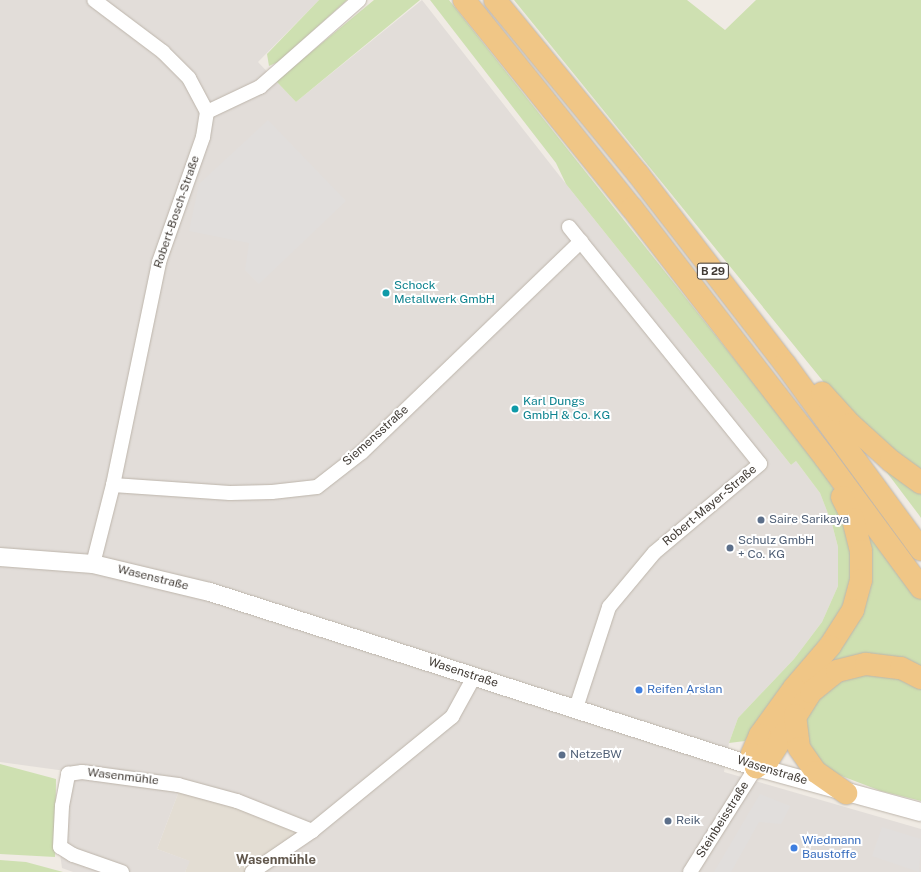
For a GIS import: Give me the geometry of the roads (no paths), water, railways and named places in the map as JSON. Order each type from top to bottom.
[{"type":"highway","name":"B 29","points":[[464,0],[637,215],[826,459],[921,588]]},
{"type":"highway","name":"B 29","points":[[495,0],[638,174],[785,364],[921,550]]},
{"type":"highway","points":[[785,364],[803,372],[850,424],[891,461],[921,483]]},
{"type":"highway","points":[[826,459],[853,519],[861,550],[861,580],[854,610],[830,646],[794,688],[760,734],[752,754],[756,767],[768,760],[795,715],[811,692],[837,671],[866,664],[901,668],[921,678]]},
{"type":"highway","points":[[795,715],[799,748],[816,772],[846,793]]},
{"type":"street","points":[[94,0],[163,52],[189,78],[207,112],[260,87],[359,0]]},
{"type":"street","name":"Robert-Bosch-Straße","points":[[93,564],[112,485],[158,262],[203,137],[207,112]]},
{"type":"street","name":"Robert-Mayer-Straße","points":[[569,227],[760,464],[654,553],[609,607],[576,708]]},
{"type":"street","name":"Siemensstraße","points":[[112,485],[230,493],[272,492],[317,487],[362,452],[581,241]]},
{"type":"street","name":"Wasenstraße","points":[[0,557],[93,564],[210,592],[474,677],[576,708],[756,767],[846,793],[921,812]]},
{"type":"street","points":[[252,872],[312,831],[452,717],[474,677]]},
{"type":"street","name":"Steinbeisstraße","points":[[690,872],[756,767]]},
{"type":"street","name":"Wasenmühle","points":[[122,872],[73,855],[60,847],[62,806],[68,774],[96,773],[178,785],[237,801],[312,831]]},
{"type":"place","name":"Schock Metallwerk GmbH","points":[[386,293]]},
{"type":"place","name":"Karl Dungs GmbH & Co. KG","points":[[515,409]]},
{"type":"place","name":"Saire Sarikaya","points":[[761,520]]},
{"type":"place","name":"Schulz GmbH + Co. KG","points":[[730,548]]},
{"type":"place","name":"Reifen Arslan","points":[[639,690]]},
{"type":"place","name":"NetzeBW","points":[[562,755]]},
{"type":"place","name":"Reik","points":[[668,821]]},
{"type":"place","name":"Wiedmann Baustoffe","points":[[794,848]]},
{"type":"district","name":"Wasenmühle","points":[[276,860]]}]
